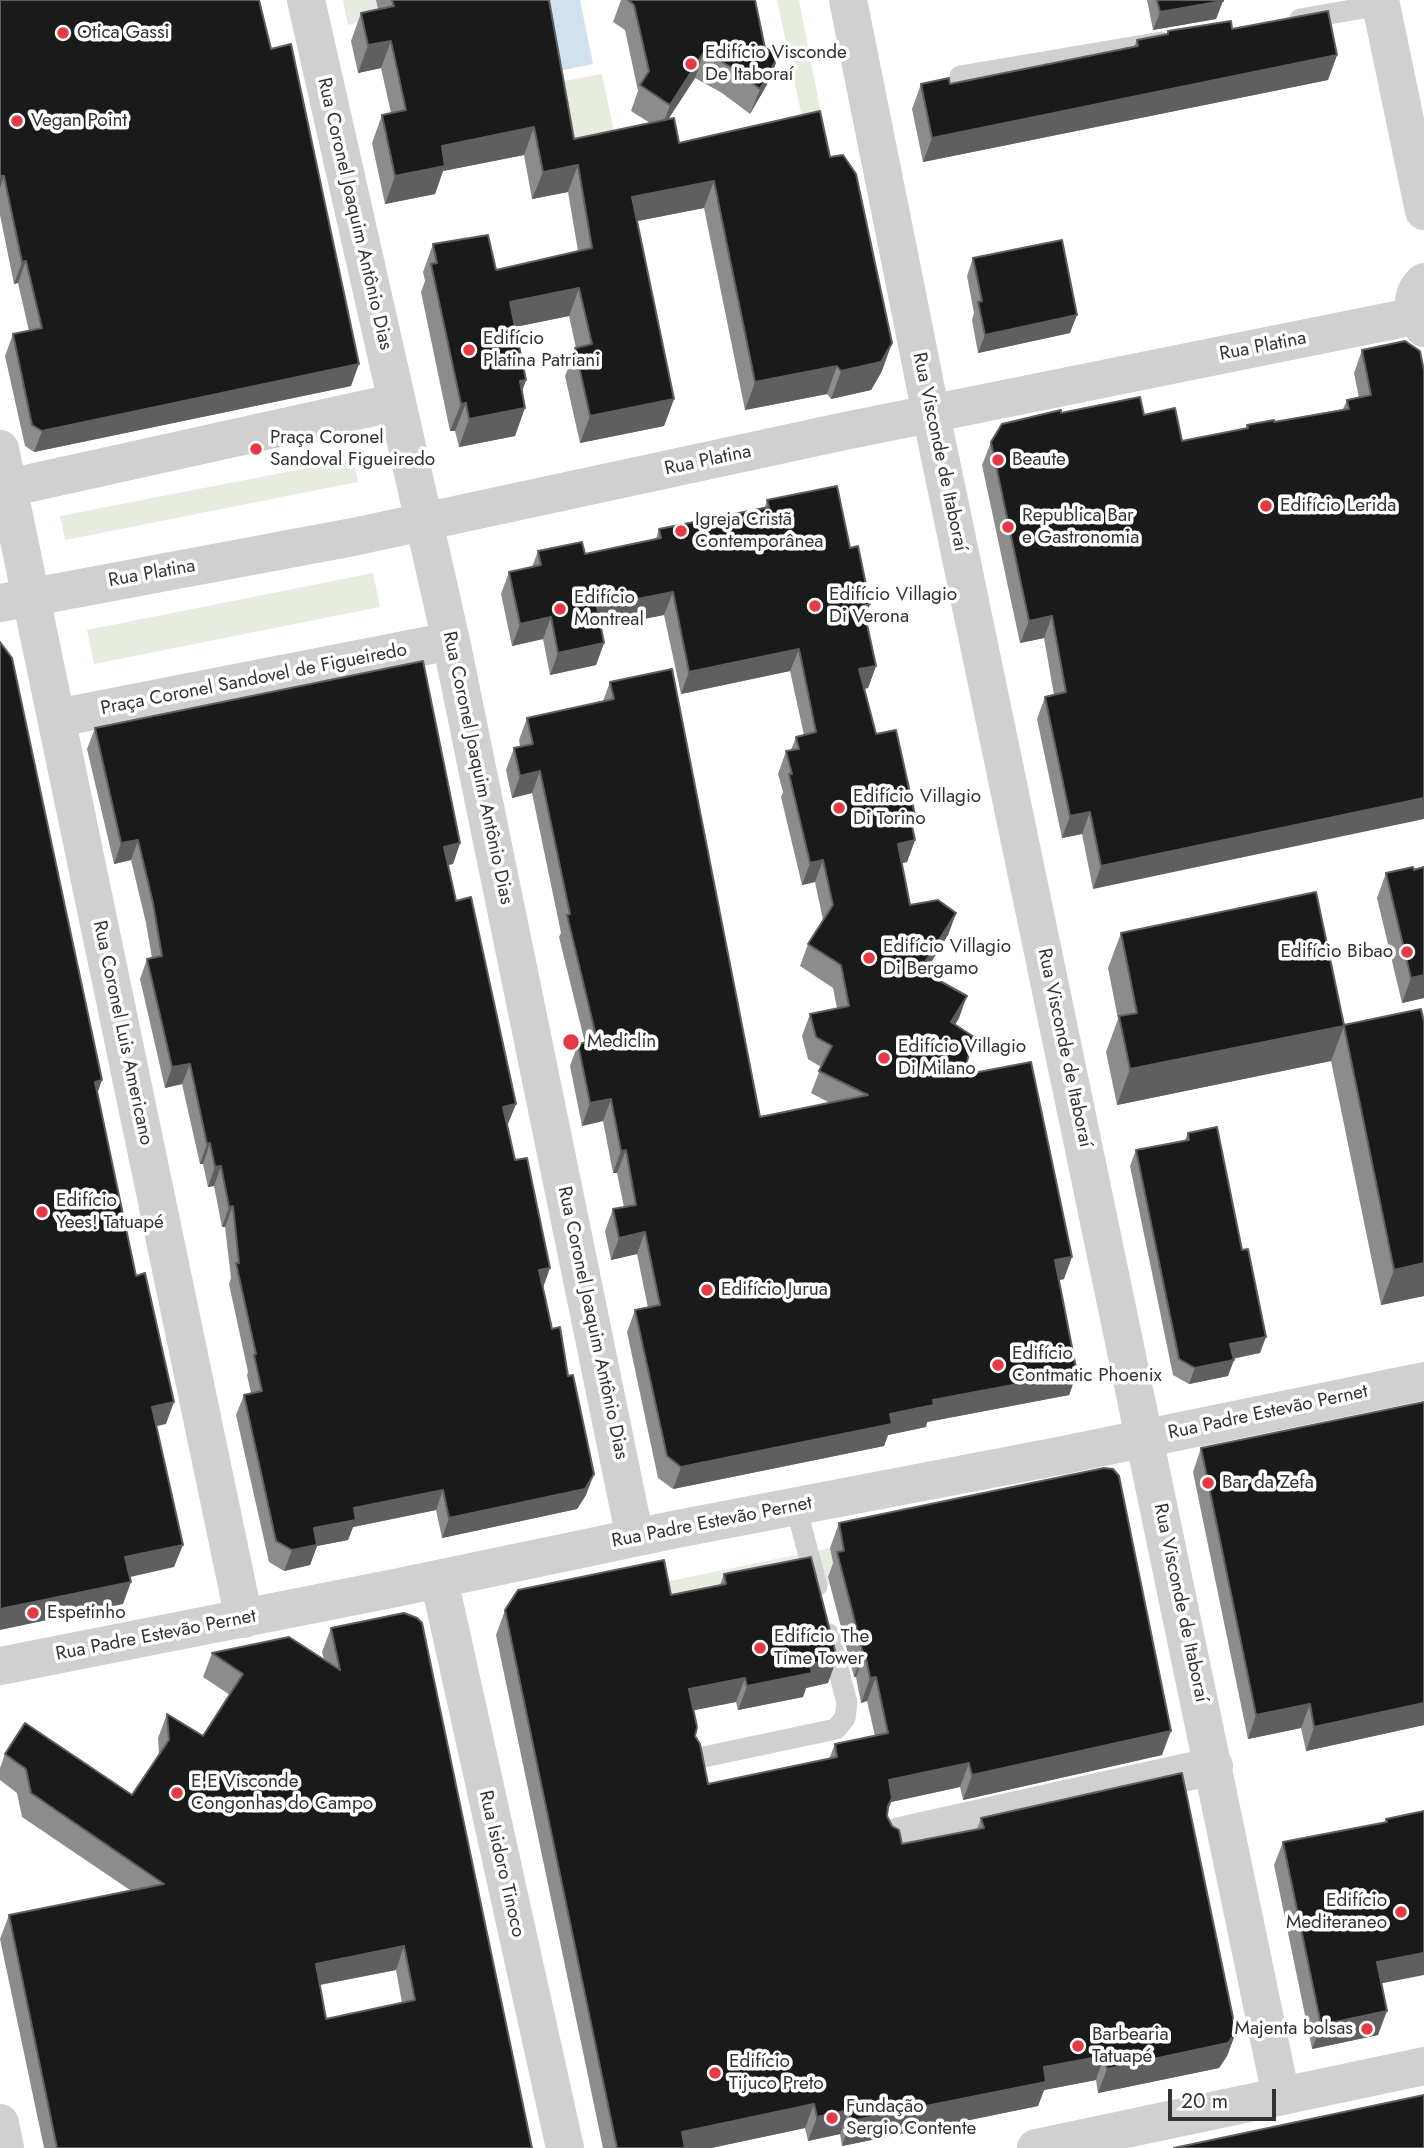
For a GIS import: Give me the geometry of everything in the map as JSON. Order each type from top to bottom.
[{"type":"street","name":"Rua Coronel Joaquim Antônio Dias","points":[[306,0],[451,641],[635,1538]]},
{"type":"street","name":"Rua Visconde de Itaboraí","points":[[848,0],[930,414],[1281,2096]]},
{"type":"street","points":[[1380,2],[1424,211]]},
{"type":"street","name":"Rua Platina","points":[[16,600],[424,522],[1421,309]]},
{"type":"street","points":[[8,488],[397,402]]},
{"type":"street","name":"Rua Coronel Luis Americano","points":[[0,449],[8,488],[16,600],[57,718],[244,1619]]},
{"type":"street","name":"Praça Coronel Sandovel de Figueiredo","points":[[57,718],[451,641]]},
{"type":"street","name":"Rua Padre Estevão Pernet","points":[[0,1667],[1424,1381]]},
{"type":"street","name":"Rua Isidoro Tinoco","points":[[439,1579],[565,2148]]},
{"type":"street","points":[[900,1836],[1214,1766]]},
{"type":"street","points":[[1037,2148],[1424,2066]]},
{"type":"street","points":[[0,2123],[5,2148]]},
{"type":"lane","points":[[1286,21],[1380,2]]},
{"type":"lane","points":[[960,76],[1177,39]]},
{"type":"lane","points":[[699,1758],[836,1729],[845,1718],[847,1703],[796,1507]]},
{"type":"shaded area","points":[[343,0],[376,0],[380,18],[348,25]]},
{"type":"shaded area","points":[[777,0],[799,0],[821,113],[802,117]]},
{"type":"shaded area","points":[[602,74],[619,156],[567,166],[553,83]]},
{"type":"shaded area","points":[[353,459],[358,482],[65,540],[60,516]]},
{"type":"shaded area","points":[[373,573],[380,607],[94,664],[87,630]]},
{"type":"shaded area","points":[[830,1548],[837,1583],[662,1619],[655,1584]]},
{"type":"water","points":[[545,0],[580,0],[593,64],[559,71]]},
{"type":"building","points":[[0,0],[259,0],[271,49],[291,44],[359,364],[42,431],[32,425],[13,334],[42,328],[26,261],[22,262],[4,176],[0,174]]},
{"type":"building","points":[[392,0],[549,0],[574,139],[674,118],[679,143],[820,111],[830,157],[843,155],[856,174],[892,343],[881,362],[841,371],[837,366],[755,382],[714,181],[632,197],[674,399],[590,416],[575,348],[592,344],[579,288],[510,302],[526,380],[520,381],[525,408],[469,419],[466,403],[461,404],[431,264],[437,263],[433,244],[488,235],[496,270],[592,248],[578,165],[543,172],[534,127],[442,146],[445,166],[395,176],[382,115],[406,110],[391,41],[368,45],[361,13],[394,6]]},
{"type":"building","name":"Edifício Visconde De Itaboraí","points":[[628,0],[755,0],[765,48],[779,55],[760,89],[731,67],[704,52],[670,105],[640,85],[649,71],[634,5]]},
{"type":"building","points":[[1157,0],[1223,0],[1223,1],[1160,12]]},
{"type":"building","points":[[1328,11],[1337,55],[932,138],[921,84],[949,78],[950,84],[1138,46],[1137,40],[1168,34],[1168,31],[1231,21],[1232,29]]},
{"type":"building","points":[[1062,240],[1077,315],[985,335],[978,302],[982,301],[973,258]]},
{"type":"building","points":[[1405,341],[1420,351],[1424,371],[1424,798],[1101,866],[1090,812],[1070,816],[1045,697],[1066,692],[1052,616],[1029,621],[991,442],[1002,424],[1061,410],[1061,413],[1140,397],[1144,415],[1175,408],[1182,441],[1248,428],[1247,425],[1349,409],[1347,400],[1371,395],[1362,350]]},
{"type":"building","points":[[837,486],[850,548],[858,546],[870,604],[863,606],[876,666],[859,669],[876,734],[896,730],[915,815],[910,817],[915,840],[898,844],[910,905],[938,900],[956,913],[920,970],[967,996],[951,1022],[974,1037],[963,1075],[1031,1062],[1072,1257],[1055,1260],[1077,1373],[933,1400],[934,1405],[890,1414],[892,1424],[681,1467],[667,1456],[635,1310],[660,1305],[645,1232],[619,1238],[613,1209],[636,1205],[626,1150],[621,1151],[611,1099],[590,1103],[578,1044],[597,1040],[567,915],[570,914],[540,771],[520,776],[514,748],[533,744],[527,718],[614,699],[610,682],[672,669],[760,1117],[868,1095],[819,1071],[832,1046],[816,1037],[810,1014],[849,1006],[841,965],[808,944],[833,905],[823,860],[810,863],[786,751],[799,749],[796,737],[816,732],[799,649],[689,672],[673,592],[597,607],[604,643],[558,653],[551,617],[520,624],[509,572],[541,565],[538,551],[582,542],[585,554],[661,538],[659,529],[769,507],[767,500]]},
{"type":"building","points":[[0,642],[12,658],[102,1080],[95,1082],[136,1276],[145,1273],[174,1402],[152,1407],[183,1545],[125,1557],[131,1582],[0,1609]]},
{"type":"building","points":[[423,661],[460,843],[444,847],[456,901],[471,897],[516,1104],[503,1107],[515,1160],[527,1158],[550,1268],[539,1270],[552,1329],[560,1327],[568,1376],[573,1375],[594,1474],[585,1489],[449,1518],[443,1490],[354,1508],[356,1520],[314,1528],[317,1545],[292,1550],[276,1541],[244,1395],[262,1391],[236,1263],[239,1263],[233,1206],[229,1207],[221,1166],[215,1167],[210,1143],[207,1144],[190,1064],[172,1067],[147,959],[162,956],[153,903],[138,840],[121,843],[95,728]]},
{"type":"building","points":[[1413,867],[1414,870],[1424,867],[1424,975],[1411,978],[1386,873]]},
{"type":"building","points":[[1316,892],[1344,1025],[1421,1009],[1424,1022],[1424,1263],[1394,1270],[1344,1026],[1130,1069],[1119,1016],[1137,1013],[1121,933]]},
{"type":"building","points":[[1217,1127],[1242,1250],[1248,1249],[1266,1337],[1230,1344],[1234,1360],[1195,1368],[1179,1359],[1136,1150],[1189,1140],[1188,1133]]},
{"type":"building","points":[[1424,1402],[1424,1703],[1314,1727],[1310,1704],[1256,1715],[1201,1448]]},
{"type":"building","points":[[1104,1468],[1113,1469],[1119,1476],[1171,1731],[972,1775],[969,1763],[889,1780],[892,1798],[887,1816],[892,1826],[899,1830],[902,1844],[984,1828],[981,1818],[1182,1773],[1236,2032],[1228,2043],[1107,2069],[1104,2056],[1044,2067],[1046,2082],[851,2121],[849,2110],[817,2117],[814,2104],[682,2132],[685,2148],[617,2148],[505,1610],[518,1590],[664,1560],[671,1595],[726,1584],[724,1574],[811,1557],[837,1658],[810,1664],[812,1673],[747,1686],[745,1678],[689,1689],[697,1727],[695,1736],[700,1744],[708,1784],[837,1757],[835,1744],[888,1733],[876,1677],[870,1678],[837,1552],[844,1551],[839,1523]]},
{"type":"building","points":[[404,1613],[422,1623],[532,2148],[57,2148],[9,1915],[164,1884],[31,1793],[26,1769],[5,1754],[25,1723],[132,1795],[169,1740],[167,1714],[203,1736],[243,1674],[212,1653],[289,1637],[340,1670],[331,1628]],"holes":[[[404,1946],[415,2000],[326,2019],[316,1964]]]},
{"type":"building","points":[[1424,1811],[1424,1953],[1377,1962],[1387,2011],[1321,2025],[1283,1842],[1387,1822],[1386,1819]]},
{"type":"building","points":[[1424,2095],[1424,2148],[1174,2148]]},
{"type":"place","name":"Otica Gassi","points":[[63,33]]},
{"type":"place","name":"Edifício Visconde De Itaboraí","points":[[691,64]]},
{"type":"place","name":"Vegan Point","points":[[17,121]]},
{"type":"place","name":"Edifício Platina Patriani","points":[[469,350]]},
{"type":"place","name":"Praça Coronel Sandoval Figueiredo","points":[[256,449]]},
{"type":"place","name":"Beaute","points":[[998,460]]},
{"type":"place","name":"Edifício Lerida","points":[[1266,506]]},
{"type":"place","name":"Republica Bar e Gastronomia","points":[[1008,527]]},
{"type":"place","name":"Igreja Cristã Contemporânea","points":[[681,531]]},
{"type":"place","name":"Edifício Villagio Di Verona","points":[[815,606]]},
{"type":"place","name":"Edifício Montreal","points":[[560,609]]},
{"type":"place","name":"Edifício Villagio Di Torino","points":[[839,808]]},
{"type":"place","name":"Edifício Bibao","points":[[1407,952]]},
{"type":"place","name":"Edifício Villagio Di Bergamo","points":[[869,958]]},
{"type":"place","name":"Mediclin","points":[[571,1042]]},
{"type":"place","name":"Edifício Villagio Di Milano","points":[[884,1058]]},
{"type":"place","name":"Edifício Yees! Tatuapé","points":[[42,1212]]},
{"type":"place","name":"Edifício Jurua","points":[[707,1290]]},
{"type":"place","name":"Edifício Contmatic Phoenix","points":[[998,1365]]},
{"type":"place","name":"Bar da Zefa","points":[[1208,1483]]},
{"type":"place","name":"Espetinho","points":[[33,1613]]},
{"type":"place","name":"Edifício The Time Tower","points":[[760,1648]]},
{"type":"place","name":"E.E Visconde Congonhas do Campo","points":[[177,1793]]},
{"type":"place","name":"Edifício Mediteraneo","points":[[1401,1912]]},
{"type":"place","name":"Majenta bolsas","points":[[1367,2029]]},
{"type":"place","name":"Barbearia Tatuapé","points":[[1078,2046]]},
{"type":"place","name":"Edifício Tijuco Preto","points":[[715,2073]]},
{"type":"place","name":"Fundação Sergio Contente","points":[[832,2118]]}]
